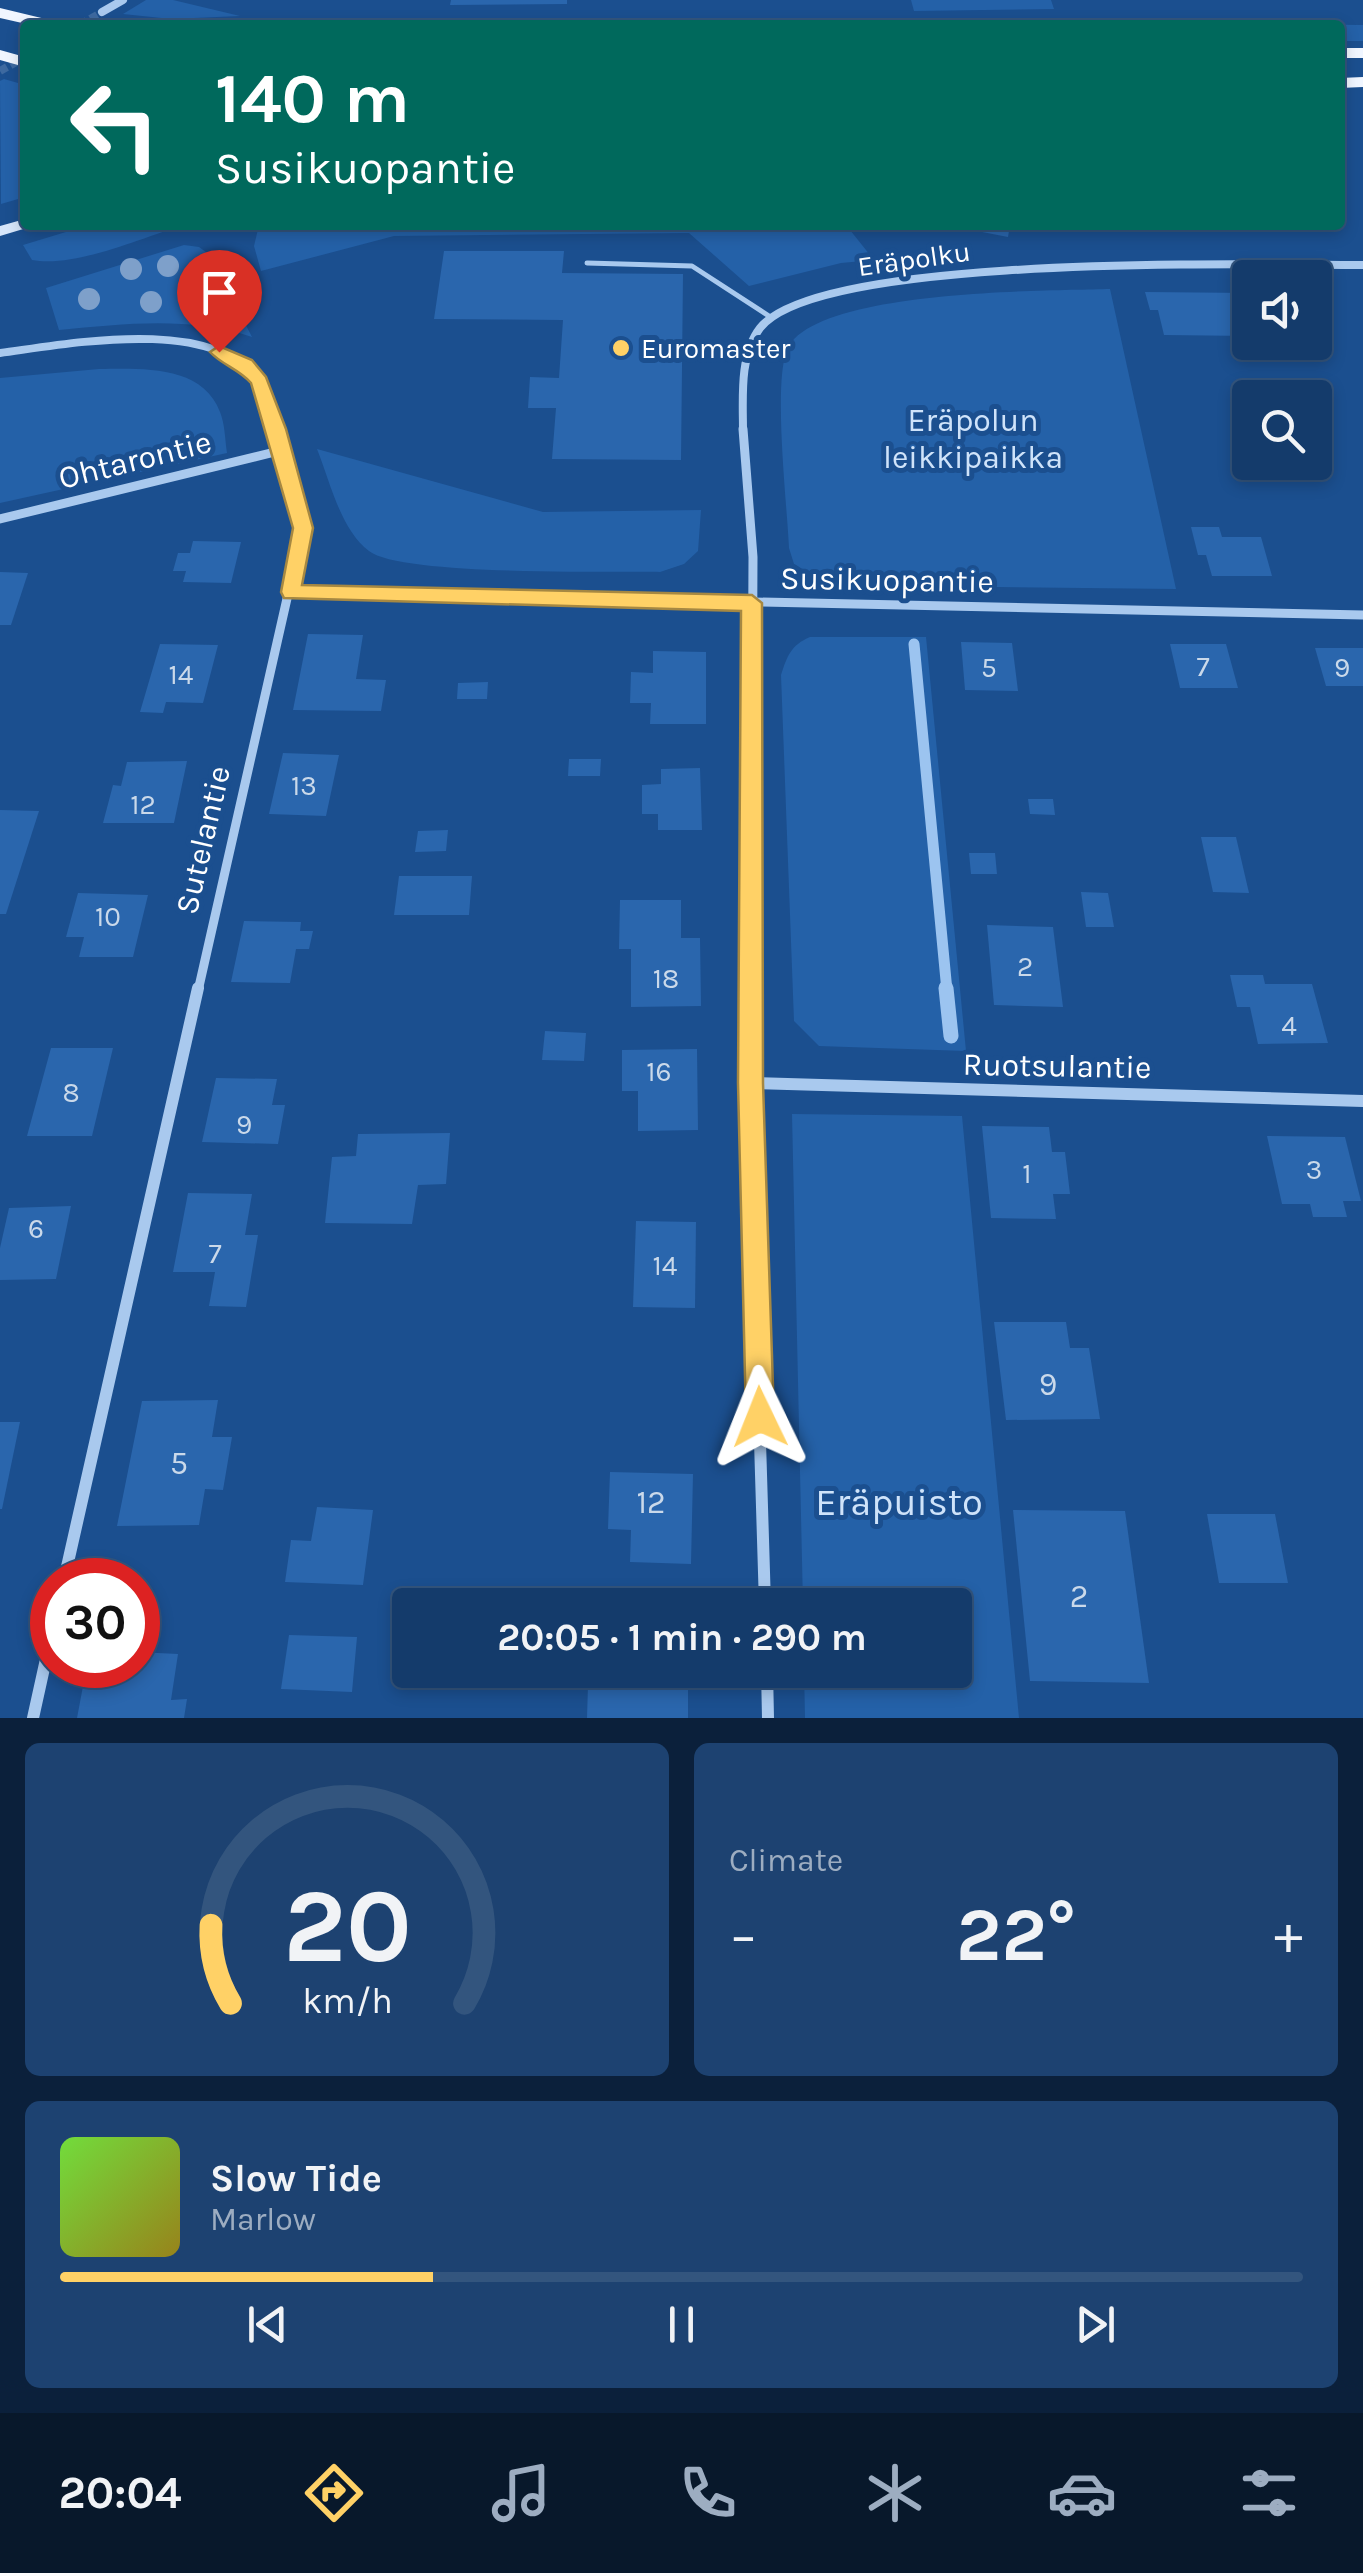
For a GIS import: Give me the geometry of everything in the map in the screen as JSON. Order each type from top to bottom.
[{"type":"main road","points":[[0,13],[30,20]]},
{"type":"street","points":[[102,12],[123,0]]},
{"type":"street","name":"Eräpolku","points":[[772,318],[792,306],[834,294],[969,274],[1114,266],[1363,265]]},
{"type":"street","points":[[765,1588],[751,1083],[753,558],[742,373],[748,342],[772,318]]},
{"type":"street","name":"Sutelantie","points":[[0,353],[117,339],[191,344],[245,365],[260,381],[303,528],[69,1558]]},
{"type":"street","name":"Ohtarontie","points":[[0,519],[282,450]]},
{"type":"street","name":"Susikuopantie","points":[[291,592],[1363,614]]},
{"type":"street","name":"Ruotsulantie","points":[[751,1083],[1363,1101]]},
{"type":"street","points":[[34,1718],[40,1688]]},
{"type":"street","points":[[767,1688],[768,1718]]},
{"type":"lane","points":[[588,262],[692,266],[772,318]]},
{"type":"green space","points":[[146,0],[173,0],[240,16],[171,19],[123,14]]},
{"type":"green space","points":[[911,0],[1051,0],[1054,9],[914,11]]},
{"type":"green space","points":[[1345,25],[1363,25],[1363,41],[1345,41]]},
{"type":"green space","points":[[0,81],[20,84],[20,198],[1,204]]},
{"type":"green space","points":[[72,230],[168,230],[68,260],[32,260],[23,245]]},
{"type":"green space","points":[[258,230],[850,230],[874,260],[841,263],[749,286],[689,233],[394,236],[261,271],[254,246]]},
{"type":"green space","points":[[184,245],[199,247],[210,255],[252,337],[180,324],[59,330],[46,288]]},
{"type":"green space","name":"Eräpolun leikkipaikka","points":[[1110,289],[1176,589],[830,585],[794,564],[789,548],[781,389],[787,350],[806,330],[839,315],[935,297]]},
{"type":"green space","points":[[99,369],[168,372],[199,385],[220,412],[227,453],[0,503],[0,378]]},
{"type":"green space","points":[[317,449],[543,512],[701,510],[698,551],[684,564],[660,572],[462,568],[389,559],[369,551],[350,530]]},
{"type":"green space","points":[[810,637],[926,637],[966,1051],[819,1046],[794,1021],[781,675],[791,652]]},
{"type":"green space","name":"Eräpuisto","points":[[792,1114],[962,1116],[1019,1718],[805,1718],[804,1688],[972,1688],[972,1588],[803,1588]]},
{"type":"building","points":[[451,0],[567,0],[567,4],[450,5]]},
{"type":"building","points":[[972,230],[1009,230],[1008,237]]},
{"type":"building","name":"Euromaster","points":[[444,251],[564,251],[562,273],[683,274],[681,460],[552,459],[556,408],[528,408],[530,377],[559,378],[563,320],[434,319]]},
{"type":"building","points":[[1145,292],[1232,293],[1232,336],[1164,335],[1158,310],[1150,310]]},
{"type":"building","points":[[1191,527],[1219,527],[1222,537],[1261,537],[1272,576],[1212,576],[1206,555],[1198,555]]},
{"type":"building","points":[[193,541],[241,542],[231,583],[183,582],[186,571],[173,571],[178,553],[190,553]]},
{"type":"building","points":[[0,572],[28,573],[11,625],[0,625]]},
{"type":"building","points":[[308,634],[363,635],[356,679],[386,680],[381,711],[293,710]]},
{"type":"building","points":[[961,642],[1012,643],[1018,691],[965,690]]},
{"type":"building","points":[[160,644],[218,645],[203,703],[166,702],[163,713],[140,712]]},
{"type":"building","points":[[1170,644],[1226,644],[1238,688],[1180,688]]},
{"type":"building","points":[[1315,648],[1363,648],[1363,686],[1326,686]]},
{"type":"building","points":[[653,651],[706,652],[706,724],[650,724],[651,703],[630,703],[631,672],[653,673]]},
{"type":"building","points":[[488,682],[487,699],[457,699],[458,683]]},
{"type":"building","points":[[283,753],[339,755],[326,816],[269,814]]},
{"type":"building","points":[[569,759],[601,759],[600,776],[568,776]]},
{"type":"building","points":[[187,761],[174,823],[103,823],[113,785],[121,786],[127,762]]},
{"type":"building","points":[[700,768],[702,830],[658,830],[658,814],[642,814],[642,785],[661,784],[661,769]]},
{"type":"building","points":[[1028,799],[1053,799],[1055,815],[1030,814]]},
{"type":"building","points":[[0,810],[39,811],[6,914],[0,914]]},
{"type":"building","points":[[448,830],[446,851],[415,852],[418,831]]},
{"type":"building","points":[[1201,837],[1236,837],[1249,893],[1213,892]]},
{"type":"building","points":[[969,853],[995,853],[997,874],[971,874]]},
{"type":"building","points":[[399,876],[472,876],[469,915],[394,915]]},
{"type":"building","points":[[1081,892],[1108,893],[1114,927],[1086,927]]},
{"type":"building","points":[[78,893],[148,895],[133,957],[79,957],[84,937],[66,937]]},
{"type":"building","points":[[620,900],[681,900],[681,938],[700,938],[701,1006],[631,1007],[631,949],[619,949]]},
{"type":"building","points":[[244,921],[301,922],[300,931],[313,931],[309,949],[296,949],[290,983],[231,982]]},
{"type":"building","points":[[987,925],[1053,927],[1063,1007],[994,1005]]},
{"type":"building","points":[[1230,975],[1263,975],[1265,984],[1312,984],[1328,1043],[1258,1044],[1250,1007],[1237,1007]]},
{"type":"building","points":[[545,1031],[586,1033],[584,1061],[542,1060]]},
{"type":"building","points":[[51,1048],[113,1048],[92,1136],[27,1136]]},
{"type":"building","points":[[697,1049],[698,1130],[638,1131],[638,1091],[622,1091],[622,1050]]},
{"type":"building","points":[[216,1078],[277,1079],[272,1105],[285,1105],[278,1144],[202,1142]]},
{"type":"building","points":[[982,1126],[1049,1127],[1052,1152],[1065,1152],[1070,1194],[1053,1194],[1056,1219],[991,1218]]},
{"type":"building","points":[[450,1133],[446,1184],[418,1185],[412,1224],[325,1223],[332,1157],[356,1156],[358,1134]]},
{"type":"building","points":[[1267,1136],[1345,1137],[1361,1201],[1343,1201],[1347,1217],[1313,1217],[1310,1204],[1282,1204]]},
{"type":"building","points":[[188,1193],[252,1194],[245,1235],[258,1235],[246,1307],[209,1306],[215,1272],[173,1272]]},
{"type":"building","points":[[71,1206],[56,1279],[0,1280],[0,1248],[9,1208]]},
{"type":"building","points":[[636,1221],[696,1222],[695,1308],[633,1307]]},
{"type":"building","points":[[994,1322],[1066,1322],[1070,1348],[1089,1348],[1100,1419],[1006,1420]]},
{"type":"building","points":[[218,1400],[212,1437],[232,1437],[223,1490],[205,1489],[199,1525],[117,1526],[142,1401]]},
{"type":"building","points":[[0,1422],[20,1422],[2,1509],[0,1509]]},
{"type":"building","points":[[610,1472],[693,1474],[691,1564],[630,1562],[631,1530],[608,1529]]},
{"type":"building","points":[[317,1507],[373,1510],[363,1585],[285,1582],[291,1540],[311,1541]]},
{"type":"building","points":[[1013,1510],[1125,1511],[1149,1683],[1030,1681]]},
{"type":"building","points":[[1207,1514],[1275,1514],[1288,1583],[1219,1583]]},
{"type":"building","points":[[289,1635],[357,1637],[352,1692],[281,1689]]},
{"type":"building","points":[[160,1653],[178,1654],[171,1700],[187,1699],[184,1718],[77,1718],[83,1688],[160,1688]]},
{"type":"building","points":[[588,1688],[688,1688],[688,1718],[587,1718]]},
{"type":"waterway","points":[[914,644],[947,991]]},
{"type":"waterway","points":[[946,988],[951,1036]]},
{"type":"tunnel","points":[[88,20],[102,12]]},
{"type":"tunnel","points":[[0,71],[20,60]]},
{"type":"place","name":"Euromaster","points":[[621,348]]},
{"type":"route","points":[[219,352],[245,365],[260,381],[277,429],[303,528],[291,592],[752,603],[751,1083],[760,1417]]}]
